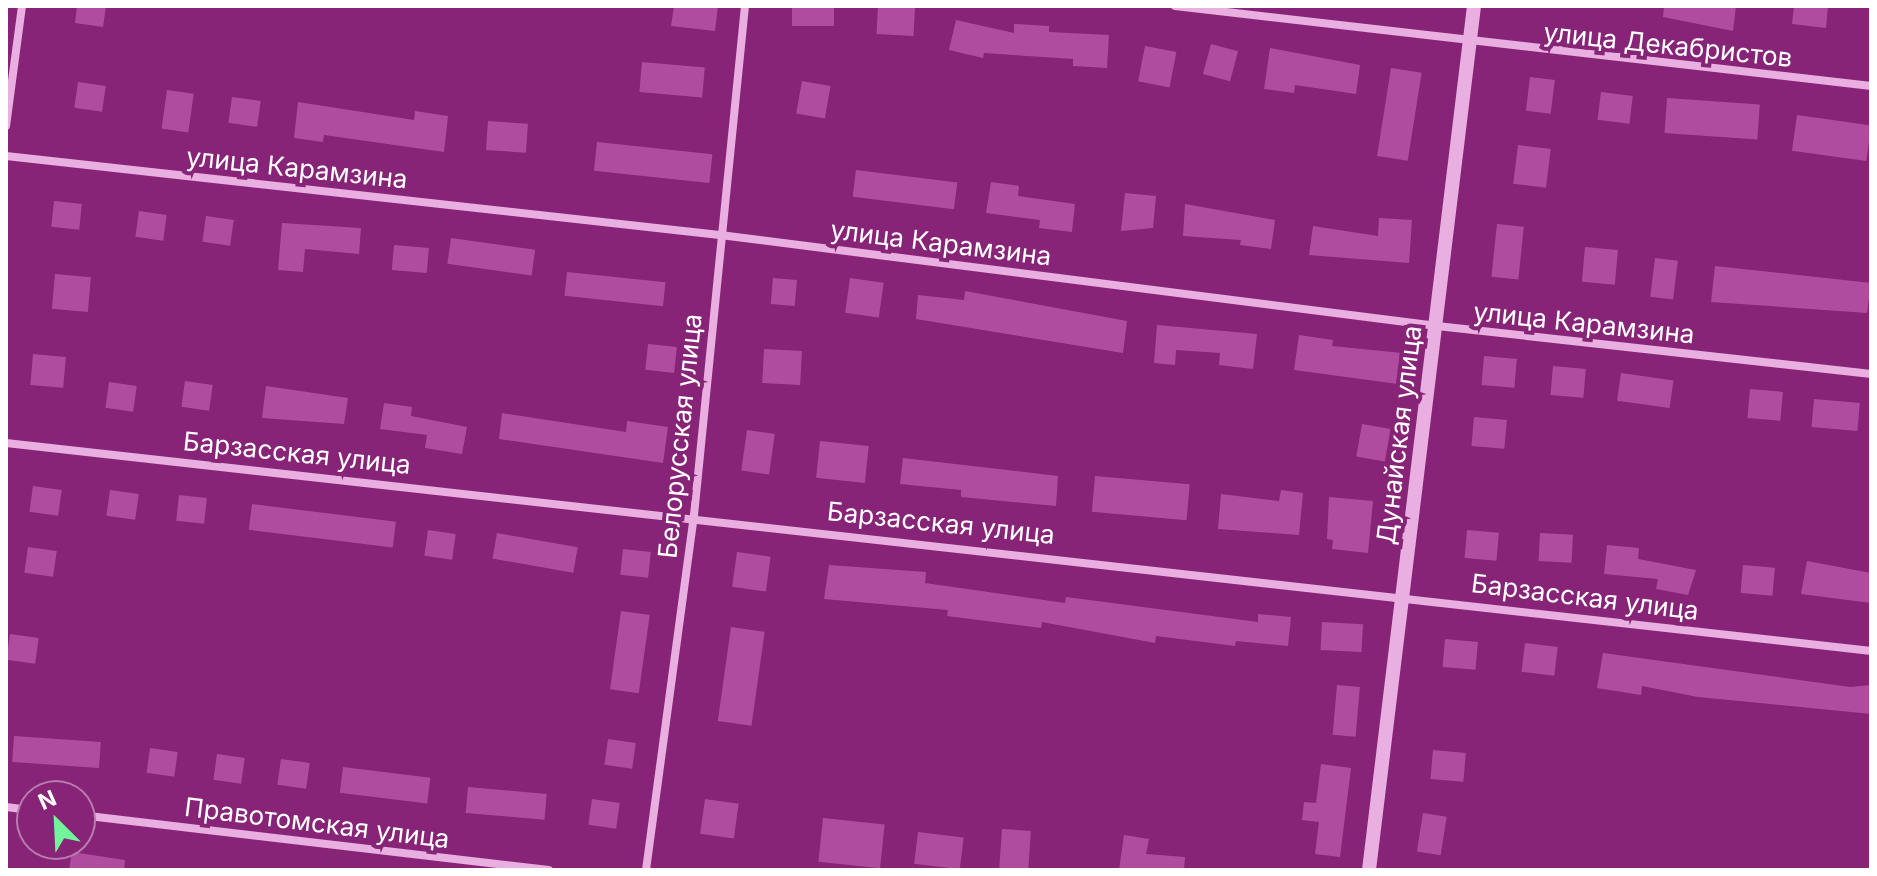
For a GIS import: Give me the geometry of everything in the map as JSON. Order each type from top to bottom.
[{"type":"street","points":[[6,126],[22,6]]},
{"type":"street","name":"Белорусская улица","points":[[646,870],[694,515],[745,6]]},
{"type":"street","name":"улица Декабристов","points":[[1175,6],[1469,44],[1871,86]]},
{"type":"street","name":"Дунайская улица","points":[[1369,870],[1474,6]]},
{"type":"street","name":"улица Карамзина","points":[[6,156],[720,235],[1437,326],[1871,374]]},
{"type":"street","name":"Барзасская улица","points":[[6,443],[694,515],[1871,651]]},
{"type":"street","name":"Правотомская улица","points":[[96,817],[549,870]]},
{"type":"building","points":[[77,6],[106,6],[103,27],[75,23]]},
{"type":"building","points":[[674,6],[718,6],[715,31],[671,26]]},
{"type":"building","points":[[792,6],[834,6],[834,26],[792,26]]},
{"type":"building","points":[[878,6],[915,8],[913,36],[877,34]]},
{"type":"building","points":[[1664,6],[1736,6],[1733,31],[1663,17]]},
{"type":"building","points":[[1794,6],[1828,6],[1826,28],[1792,24]]},
{"type":"building","points":[[956,20],[1014,33],[1014,24],[1049,26],[1049,32],[1109,35],[1107,68],[1073,66],[1073,59],[984,53],[983,58],[949,50]]},
{"type":"building","points":[[1211,44],[1238,51],[1230,81],[1203,74]]},
{"type":"building","points":[[1145,46],[1176,52],[1170,87],[1138,81]]},
{"type":"building","points":[[1270,48],[1360,65],[1356,94],[1295,85],[1294,93],[1264,89]]},
{"type":"building","points":[[642,62],[705,67],[702,97],[639,92]]},
{"type":"building","points":[[1391,68],[1422,73],[1408,161],[1377,156]]},
{"type":"building","points":[[1530,77],[1555,80],[1551,114],[1526,111]]},
{"type":"building","points":[[802,81],[831,86],[825,119],[796,113]]},
{"type":"building","points":[[78,82],[106,86],[102,112],[74,108]]},
{"type":"building","points":[[167,90],[194,94],[188,132],[162,129]]},
{"type":"building","points":[[1601,92],[1633,96],[1629,124],[1598,120]]},
{"type":"building","points":[[232,97],[261,101],[257,127],[228,123]]},
{"type":"building","points":[[1667,98],[1760,104],[1757,139],[1665,133]]},
{"type":"building","points":[[298,102],[414,120],[415,111],[448,116],[444,152],[324,135],[323,142],[294,138]]},
{"type":"building","points":[[1797,115],[1871,125],[1866,161],[1792,151]]},
{"type":"building","points":[[488,121],[528,124],[526,153],[486,150]]},
{"type":"building","points":[[597,142],[712,154],[709,183],[594,171]]},
{"type":"building","points":[[1518,145],[1551,149],[1546,188],[1513,184]]},
{"type":"building","points":[[856,170],[957,182],[954,209],[853,197]]},
{"type":"building","points":[[991,182],[1019,186],[1018,196],[1075,204],[1072,232],[1039,228],[1040,220],[986,213]]},
{"type":"building","points":[[1125,193],[1156,196],[1153,228],[1121,231]]},
{"type":"building","points":[[54,201],[82,204],[79,230],[51,227]]},
{"type":"building","points":[[1185,204],[1275,220],[1271,249],[1240,245],[1241,240],[1183,236]]},
{"type":"building","points":[[139,211],[167,215],[163,241],[135,237]]},
{"type":"building","points":[[206,216],[234,220],[230,246],[202,242]]},
{"type":"building","points":[[1379,218],[1412,220],[1409,263],[1309,255],[1313,226],[1378,236]]},
{"type":"building","points":[[282,223],[361,228],[359,254],[305,249],[303,272],[278,270]]},
{"type":"building","points":[[1497,224],[1524,227],[1518,280],[1491,277]]},
{"type":"building","points":[[451,238],[535,250],[532,276],[447,264]]},
{"type":"building","points":[[394,245],[429,248],[427,273],[392,270]]},
{"type":"building","points":[[1585,247],[1618,250],[1615,285],[1582,282]]},
{"type":"building","points":[[1655,258],[1678,261],[1673,300],[1650,297]]},
{"type":"building","points":[[1715,266],[1871,283],[1867,313],[1711,302]]},
{"type":"building","points":[[567,272],[665,282],[663,306],[564,296]]},
{"type":"building","points":[[55,274],[91,277],[88,312],[52,309]]},
{"type":"building","points":[[773,278],[797,280],[795,306],[771,304]]},
{"type":"building","points":[[850,278],[884,283],[879,317],[845,313]]},
{"type":"building","points":[[965,291],[1127,321],[1123,353],[916,319],[918,295],[964,300]]},
{"type":"building","points":[[1157,325],[1257,334],[1253,369],[1219,365],[1220,353],[1176,350],[1175,365],[1154,363]]},
{"type":"building","points":[[1299,335],[1333,340],[1332,346],[1402,353],[1398,384],[1294,370]]},
{"type":"building","points":[[648,344],[677,347],[674,373],[645,370]]},
{"type":"building","points":[[764,349],[802,351],[800,385],[762,383]]},
{"type":"building","points":[[33,354],[66,357],[63,388],[30,385]]},
{"type":"building","points":[[1484,356],[1517,359],[1514,388],[1481,385]]},
{"type":"building","points":[[1553,366],[1586,369],[1583,398],[1550,395]]},
{"type":"building","points":[[1621,373],[1673,380],[1670,408],[1617,401]]},
{"type":"building","points":[[185,381],[213,385],[209,411],[181,407]]},
{"type":"building","points":[[109,382],[137,386],[133,412],[105,408]]},
{"type":"building","points":[[266,386],[348,398],[344,424],[262,418]]},
{"type":"building","points":[[1750,389],[1783,392],[1780,421],[1747,418]]},
{"type":"building","points":[[1814,399],[1860,403],[1857,431],[1812,427]]},
{"type":"building","points":[[384,403],[412,407],[411,416],[467,427],[462,454],[425,448],[427,435],[380,429]]},
{"type":"building","points":[[502,413],[626,432],[627,421],[668,427],[663,463],[499,439]]},
{"type":"building","points":[[1474,417],[1507,420],[1504,449],[1471,446]]},
{"type":"building","points":[[1362,424],[1391,429],[1385,462],[1356,456]]},
{"type":"building","points":[[747,430],[775,434],[769,474],[741,471]]},
{"type":"building","points":[[820,441],[869,446],[865,483],[816,478]]},
{"type":"building","points":[[903,458],[1058,476],[1056,506],[961,497],[961,490],[900,484]]},
{"type":"building","points":[[1095,476],[1190,484],[1187,520],[1092,512]]},
{"type":"building","points":[[33,486],[62,490],[58,516],[29,512]]},
{"type":"building","points":[[110,490],[139,494],[135,520],[106,516]]},
{"type":"building","points":[[1281,490],[1303,493],[1299,535],[1218,529],[1221,494],[1279,501]]},
{"type":"building","points":[[179,495],[207,498],[204,524],[176,521]]},
{"type":"building","points":[[1329,497],[1373,501],[1368,553],[1332,549],[1333,540],[1327,539]]},
{"type":"building","points":[[252,504],[396,522],[393,547],[249,530]]},
{"type":"building","points":[[428,530],[456,534],[452,560],[424,556]]},
{"type":"building","points":[[1467,530],[1499,533],[1496,561],[1465,558]]},
{"type":"building","points":[[497,533],[578,547],[573,573],[492,559]]},
{"type":"building","points":[[1540,533],[1573,535],[1571,563],[1539,561]]},
{"type":"building","points":[[1607,545],[1639,548],[1638,559],[1696,570],[1688,595],[1656,589],[1658,579],[1604,574]]},
{"type":"building","points":[[28,547],[57,551],[53,577],[24,573]]},
{"type":"building","points":[[623,549],[651,552],[648,578],[620,575]]},
{"type":"building","points":[[737,552],[771,557],[766,591],[732,587]]},
{"type":"building","points":[[1807,561],[1871,573],[1871,603],[1801,594]]},
{"type":"building","points":[[829,565],[926,572],[925,583],[1065,603],[1066,597],[1258,622],[1258,614],[1291,617],[1288,646],[1236,641],[1235,646],[1156,636],[1155,643],[1042,622],[1041,628],[947,616],[948,610],[824,599]]},
{"type":"building","points":[[1743,565],[1775,568],[1772,596],[1741,593]]},
{"type":"building","points":[[621,611],[650,615],[639,693],[610,689]]},
{"type":"building","points":[[1322,622],[1363,624],[1361,652],[1321,650]]},
{"type":"building","points":[[731,627],[765,632],[751,726],[718,721]]},
{"type":"building","points":[[10,634],[39,638],[35,664],[6,660]]},
{"type":"building","points":[[1445,639],[1478,642],[1475,670],[1443,667]]},
{"type":"building","points":[[1525,643],[1558,647],[1554,676],[1521,672]]},
{"type":"building","points":[[1603,653],[1850,687],[1871,685],[1871,714],[1698,697],[1642,686],[1641,695],[1597,688]]},
{"type":"building","points":[[1337,685],[1360,687],[1356,737],[1333,735]]},
{"type":"building","points":[[14,736],[101,742],[99,768],[12,762]]},
{"type":"building","points":[[608,739],[636,743],[632,769],[604,765]]},
{"type":"building","points":[[150,748],[178,752],[174,777],[147,773]]},
{"type":"building","points":[[1433,750],[1466,753],[1463,782],[1430,779]]},
{"type":"building","points":[[217,754],[245,758],[241,784],[213,780]]},
{"type":"building","points":[[281,759],[310,763],[306,789],[277,785]]},
{"type":"building","points":[[1321,764],[1351,768],[1340,857],[1315,854],[1319,822],[1302,820],[1304,802],[1316,803]]},
{"type":"building","points":[[343,767],[430,778],[427,804],[340,793]]},
{"type":"building","points":[[468,787],[547,794],[544,820],[466,813]]},
{"type":"building","points":[[592,799],[620,803],[616,829],[588,825]]},
{"type":"building","points":[[705,799],[739,804],[734,838],[700,834]]},
{"type":"building","points":[[1423,813],[1447,817],[1441,855],[1417,852]]},
{"type":"building","points":[[823,818],[885,824],[880,868],[818,862]]},
{"type":"building","points":[[1002,829],[1031,831],[1028,870],[999,870]]},
{"type":"building","points":[[918,832],[964,838],[960,869],[914,864]]},
{"type":"building","points":[[1124,835],[1149,839],[1146,854],[1185,857],[1184,870],[1119,870]]},
{"type":"building","points":[[96,856],[125,860],[124,870],[69,870],[71,860],[96,860]]}]
